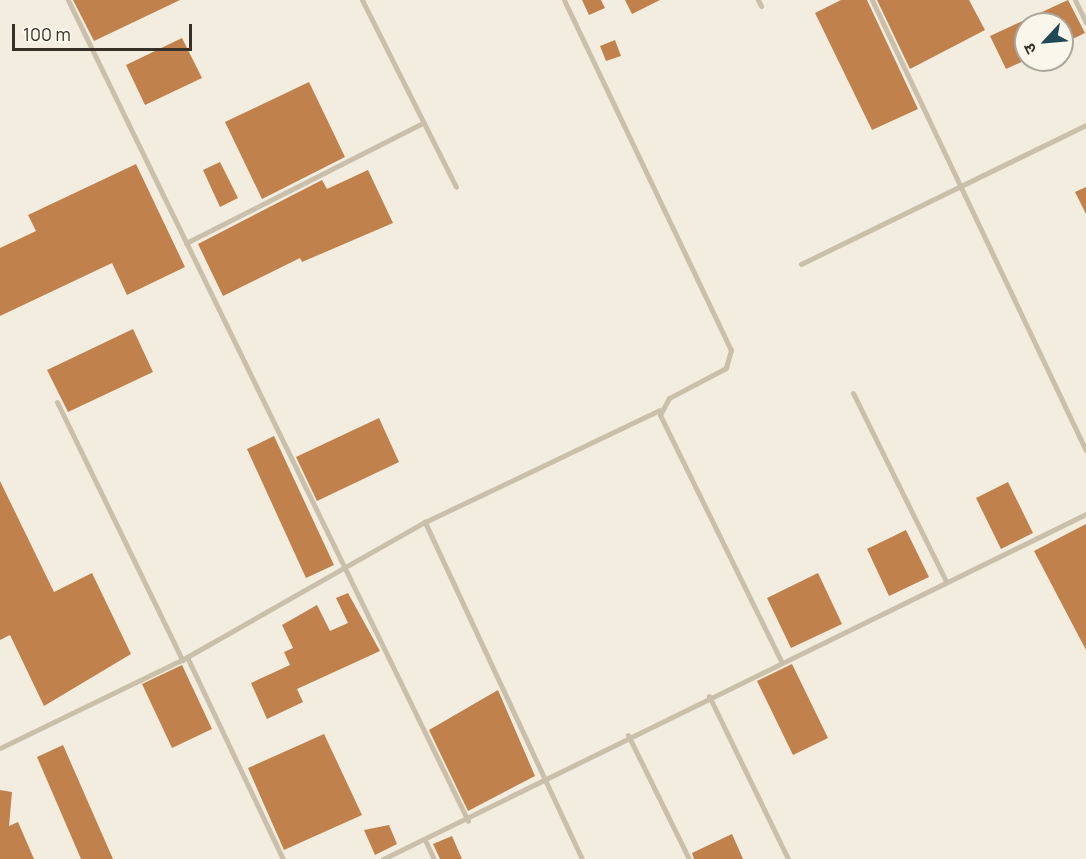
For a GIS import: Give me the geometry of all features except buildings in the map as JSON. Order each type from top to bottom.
[{"type":"lane","points":[[68,0],[468,821]]},
{"type":"lane","points":[[362,0],[456,187]]},
{"type":"lane","points":[[0,748],[184,659],[425,522],[660,410],[669,399],[726,368],[731,350],[564,0]]},
{"type":"lane","points":[[872,0],[962,185],[1086,450]]},
{"type":"lane","points":[[1075,0],[1086,23]]},
{"type":"lane","points":[[186,243],[423,123]]},
{"type":"lane","points":[[801,264],[1086,124]]},
{"type":"lane","points":[[853,393],[946,581]]},
{"type":"lane","points":[[57,402],[283,859]]},
{"type":"lane","points":[[660,410],[781,661]]},
{"type":"lane","points":[[383,859],[545,783],[628,735],[1086,514]]},
{"type":"lane","points":[[425,522],[582,859]]},
{"type":"lane","points":[[709,696],[788,859]]},
{"type":"lane","points":[[628,735],[689,859]]},
{"type":"lane","points":[[425,840],[434,859]]}]
